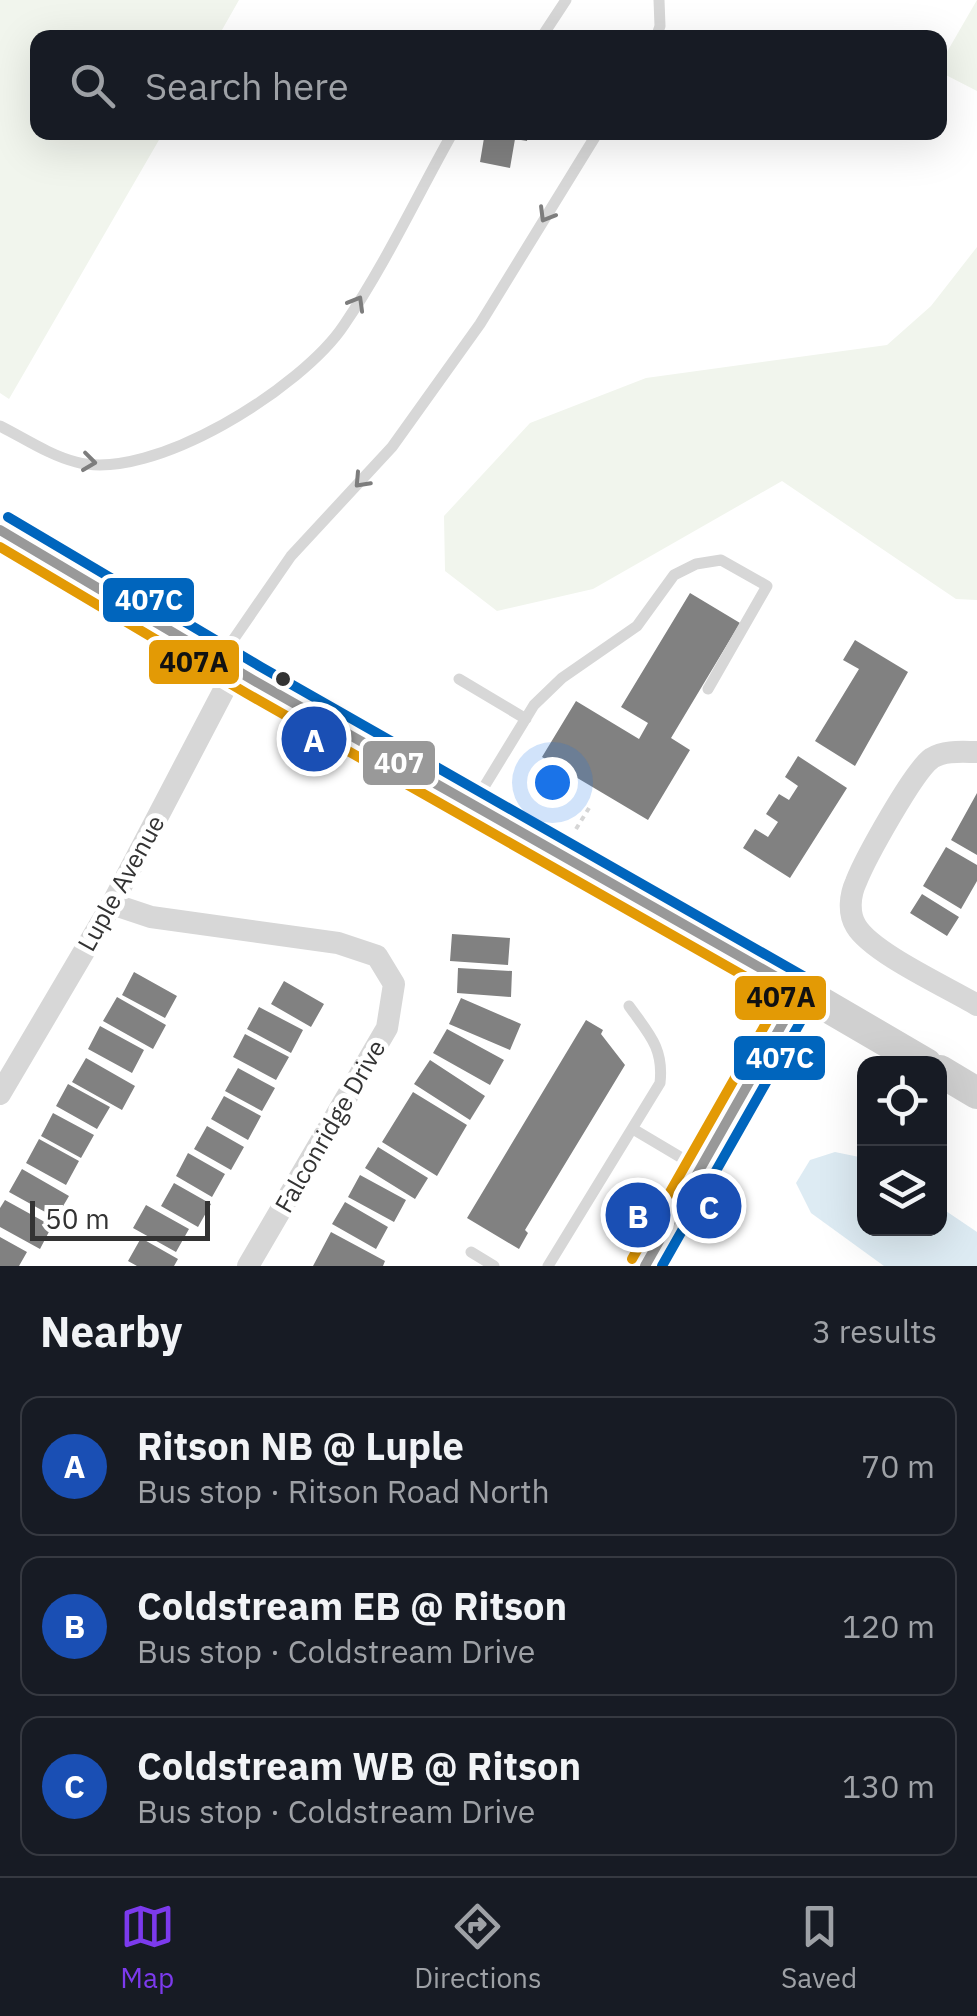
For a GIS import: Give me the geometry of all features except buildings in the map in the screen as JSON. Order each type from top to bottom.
[{"type":"main road","points":[[0,530],[912,1056]]},
{"type":"main road","points":[[645,1266],[801,990]]},
{"type":"main road","points":[[947,1075],[977,1093]]},
{"type":"street","name":"Luple Avenue","points":[[0,1094],[112,904],[228,663]]},
{"type":"street","points":[[977,752],[934,757],[918,772],[856,881],[850,903],[854,924],[870,943],[977,1005]]},
{"type":"street","name":"Falconridge Drive","points":[[112,904],[151,917],[338,943],[377,956],[394,984],[387,1028],[248,1266]]},
{"type":"lane","points":[[547,30],[566,0]]},
{"type":"lane","points":[[659,30],[660,0]]},
{"type":"lane","points":[[0,426],[77,462],[113,465],[152,456],[205,434],[254,406],[308,366],[343,327],[448,140]]},
{"type":"lane","points":[[228,663],[292,556],[392,447],[480,324],[593,140]]},
{"type":"lane","points":[[473,804],[534,705],[562,678],[637,626],[674,575],[696,564],[720,560],[767,586],[708,690]]},
{"type":"lane","points":[[459,679],[526,719]]},
{"type":"lane","points":[[548,1266],[660,1083],[662,1061],[656,1044],[629,1006]]},
{"type":"lane","points":[[633,1129],[700,1169]]},
{"type":"lane","points":[[471,1252],[494,1266]]},
{"type":"path","points":[[575,832],[589,808]]},
{"type":"shaded area","points":[[0,0],[239,0],[222,30],[30,30],[30,140],[159,140],[9,399],[0,393]]},
{"type":"shaded area","points":[[977,0],[977,91],[947,76],[947,52]]},
{"type":"shaded area","points":[[977,247],[977,600],[956,599],[782,481],[593,589],[497,611],[445,571],[444,516],[530,423],[646,378],[887,345],[931,306]]},
{"type":"shaded area","points":[[835,1152],[857,1157],[857,1236],[947,1236],[947,1212],[977,1232],[977,1266],[884,1266],[811,1213],[796,1183],[810,1160]]},
{"type":"transit line","name":"407C","points":[[8,517],[261,667],[812,981],[814,998],[662,1266]]},
{"type":"transit line","name":"407","points":[[0,530],[253,680],[801,991]]},
{"type":"transit line","name":"407A","points":[[0,547],[246,693],[781,997],[632,1259]]},
{"type":"transit line","name":"407","points":[[645,1266],[801,991]]},
{"type":"place","name":"Ritson NB @ Luple","points":[[314,739]]},
{"type":"place","name":"Coldstream WB @ Ritson","points":[[709,1206]]},
{"type":"place","name":"Coldstream EB @ Ritson","points":[[638,1215]]}]
